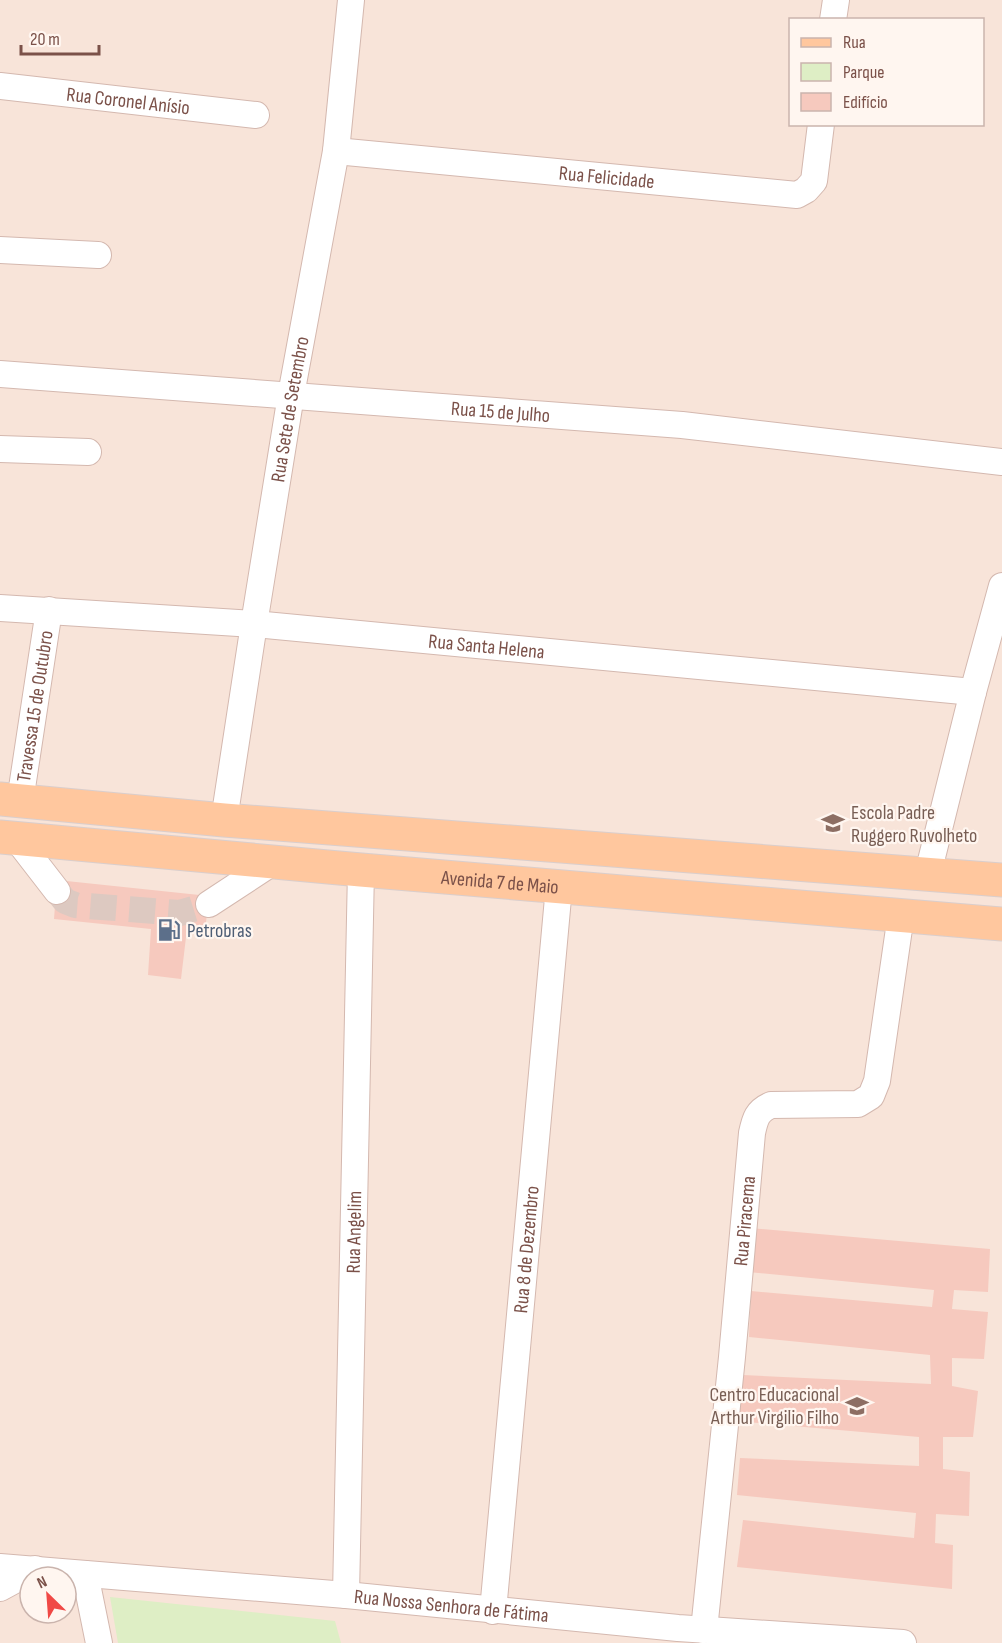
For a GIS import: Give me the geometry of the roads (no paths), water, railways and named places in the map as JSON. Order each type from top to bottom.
[{"type":"main road","name":"Avenida 7 de Maio","points":[[10,800],[224,820],[1002,880]]},
{"type":"main road","name":"Avenida 7 de Maio","points":[[8,837],[559,888],[1002,924]]},
{"type":"street","name":"Rua Sete de Setembro","points":[[224,820],[291,395],[336,151],[351,0]]},
{"type":"street","points":[[833,18],[836,0]]},
{"type":"street","name":"Rua Coronel Anísio","points":[[0,86],[256,115]]},
{"type":"street","name":"Rua Felicidade","points":[[336,151],[796,195],[806,190],[814,181],[820,126]]},
{"type":"street","points":[[0,250],[98,255]]},
{"type":"street","name":"Rua 15 de Julho","points":[[0,374],[682,425],[1002,462]]},
{"type":"street","points":[[0,449],[88,452]]},
{"type":"street","points":[[928,873],[1002,586]]},
{"type":"street","name":"Rua Santa Helena","points":[[0,608],[254,624],[973,692]]},
{"type":"street","name":"Travessa 15 de Outubro","points":[[10,800],[49,610]]},
{"type":"street","points":[[8,837],[57,891]]},
{"type":"street","points":[[209,904],[273,862]]},
{"type":"street","name":"Rua Angelim","points":[[346,1595],[361,870]]},
{"type":"street","name":"Rua 8 de Dezembro","points":[[493,1611],[559,888]]},
{"type":"street","name":"Rua Piracema","points":[[704,1630],[752,1133],[756,1115],[762,1108],[771,1105],[858,1104],[871,1096],[877,1081],[901,915]]},
{"type":"street","name":"Rua Nossa Senhora de Fátima","points":[[0,1567],[18,1568]]},
{"type":"street","name":"Rua Nossa Senhora de Fátima","points":[[78,1573],[346,1595],[678,1635],[704,1630],[903,1643]]},
{"type":"street","points":[[85,1574],[99,1643]]},
{"type":"street","points":[[0,1588],[18,1578]]},
{"type":"tunnel","points":[[57,891],[65,901],[75,905],[180,913],[209,904]]},
{"type":"place","name":"Escola Padre Ruggero Ruvolheto","points":[[833,823]]},
{"type":"place","name":"Petrobras","points":[[169,930]]},
{"type":"place","name":"Centro Educacional Arthur Virgilio Filho","points":[[857,1406]]}]
